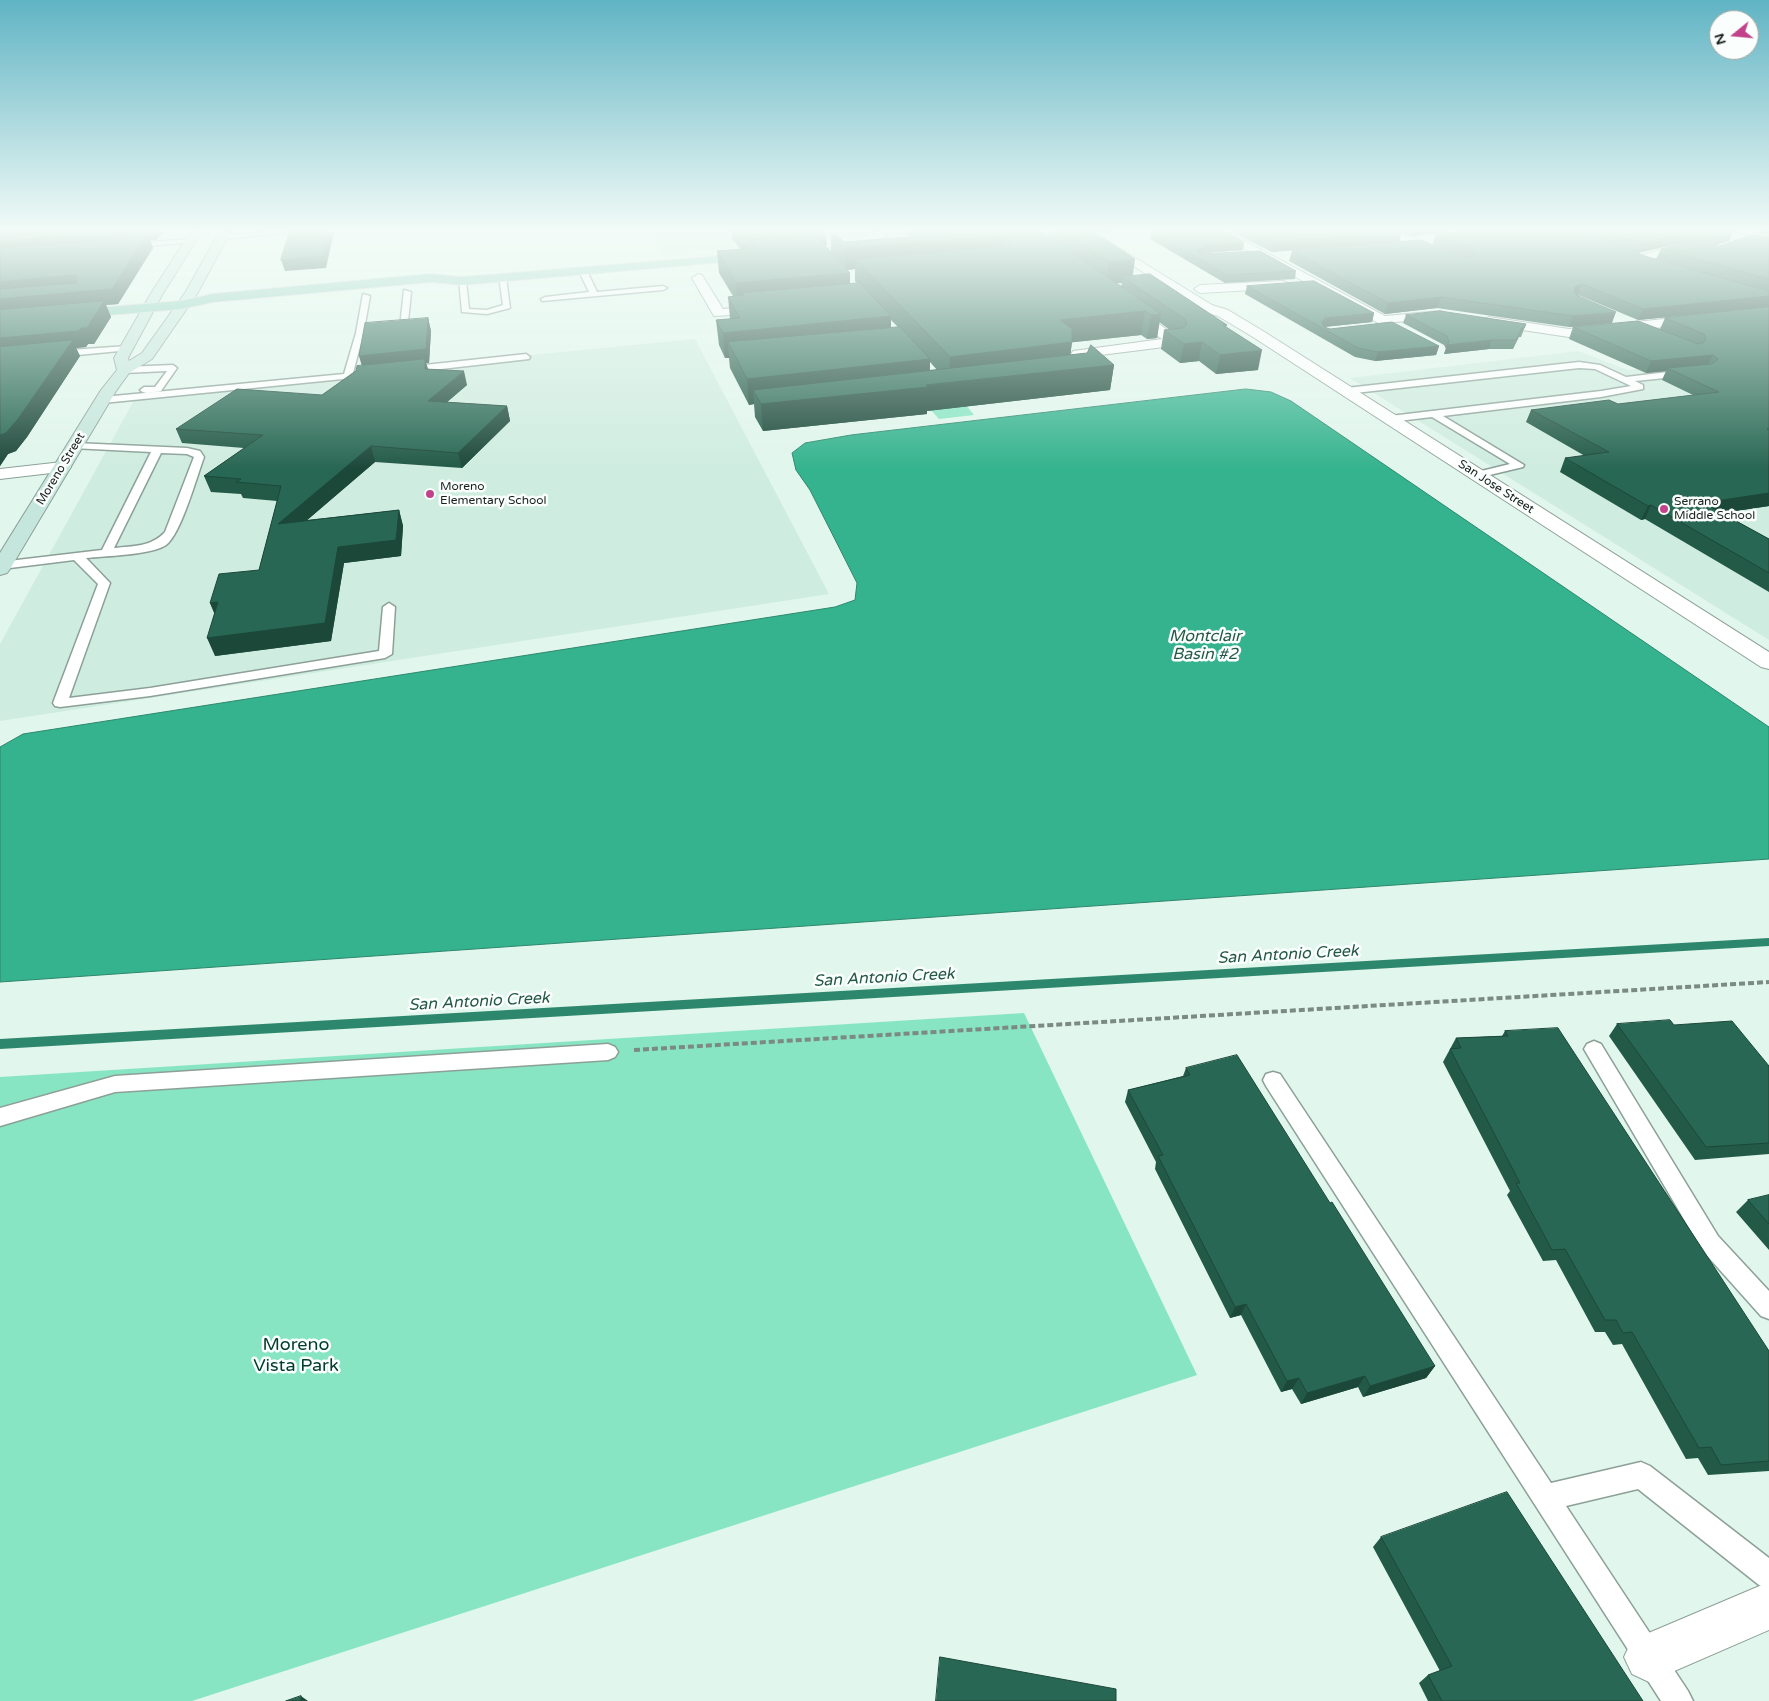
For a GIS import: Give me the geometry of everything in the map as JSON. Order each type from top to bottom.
[{"type":"main road","points":[[0,320],[121,310]]},
{"type":"street","name":"Moreno Street","points":[[124,370],[121,358],[150,310]]},
{"type":"street","name":"Moreno Street","points":[[1,567],[106,395],[124,370],[147,356],[177,310]]},
{"type":"street","points":[[717,310],[719,313],[749,310]]},
{"type":"street","points":[[1050,376],[1079,373],[1078,354],[1175,342],[1131,310]]},
{"type":"street","name":"San Jose Street","points":[[1226,310],[1346,391],[1769,662]]},
{"type":"street","points":[[1364,310],[1388,323],[1414,333],[1437,314]]},
{"type":"street","points":[[1475,320],[1569,333],[1769,312]]},
{"type":"street","points":[[1364,328],[1437,314],[1456,317]]},
{"type":"street","points":[[1611,315],[1660,336]]},
{"type":"street","points":[[0,474],[62,467]]},
{"type":"street","points":[[1649,1657],[1769,1606]]},
{"type":"lane","points":[[346,376],[360,333],[364,310]]},
{"type":"lane","points":[[360,333],[404,329],[405,310]]},
{"type":"lane","points":[[467,310],[474,312],[494,310]]},
{"type":"lane","points":[[46,355],[127,348]]},
{"type":"lane","points":[[106,395],[346,376],[526,357]]},
{"type":"lane","points":[[1346,391],[1579,364],[1597,367],[1640,387],[1600,394],[1390,418]]},
{"type":"lane","points":[[106,395],[158,389],[173,368],[124,370]]},
{"type":"lane","points":[[1625,380],[1697,372]]},
{"type":"lane","points":[[1434,414],[1519,465],[1477,475]]},
{"type":"lane","points":[[1,567],[145,548],[161,543],[170,533],[199,457],[196,454],[188,451],[75,446]]},
{"type":"lane","points":[[106,553],[157,450]]},
{"type":"lane","points":[[77,556],[104,583],[60,702],[150,692],[385,654],[389,607]]},
{"type":"lane","points":[[1594,1049],[1710,1243],[1769,1308]]},
{"type":"lane","points":[[0,1117],[115,1084],[608,1052]]},
{"type":"lane","points":[[1273,1080],[1678,1701]]},
{"type":"lane","points":[[1546,1497],[1641,1475],[1769,1575]]},
{"type":"path","points":[[608,1052],[1769,982]]},
{"type":"shaded area","name":"Moreno Elementary School","points":[[695,339],[829,594],[0,721],[0,644],[138,393]]},
{"type":"shaded area","name":"Serrano Middle School","points":[[1578,351],[1628,370],[1769,355],[1769,640],[1350,378]]},
{"type":"green space","points":[[965,404],[974,415],[939,419],[929,408]]},
{"type":"green space","name":"Moreno Vista Park","points":[[1024,1013],[1197,1375],[192,1701],[0,1701],[0,1077]]},
{"type":"water","name":"Montclair Basin #2","points":[[1246,389],[1271,392],[1291,401],[1769,727],[1769,859],[0,982],[0,747],[23,734],[835,607],[855,600],[857,583],[810,490],[796,470],[792,453],[805,443],[851,435]]},
{"type":"building","points":[[0,310],[98,310],[87,328],[81,328],[79,331],[0,338]]},
{"type":"building","points":[[736,310],[886,310],[891,316],[723,333],[716,320],[740,318]]},
{"type":"building","points":[[905,310],[1156,310],[1161,314],[1151,315],[1145,311],[1060,320],[1072,329],[1072,342],[950,357]]},
{"type":"building","points":[[1172,310],[1205,310],[1227,325],[1223,325],[1262,350],[1220,355],[1202,342],[1184,344],[1164,330],[1183,328],[1187,324],[1185,319]]},
{"type":"building","points":[[1291,310],[1369,310],[1374,313],[1325,318],[1322,322],[1324,327],[1330,329],[1392,322],[1439,346],[1378,352],[1358,348]]},
{"type":"building","points":[[1534,310],[1612,310],[1616,312],[1573,316]]},
{"type":"building","points":[[1737,310],[1769,310],[1769,428],[1767,429],[1769,430],[1769,493],[1703,503],[1769,539],[1769,573],[1565,458],[1609,452],[1531,410],[1609,400],[1618,404],[1719,392],[1667,368],[1712,364],[1718,359],[1713,355],[1651,361],[1573,327],[1638,321],[1698,344],[1703,343],[1706,339],[1704,334],[1665,318]]},
{"type":"building","points":[[1440,311],[1526,324],[1516,340],[1492,340],[1447,345],[1449,342],[1447,336],[1406,315]]},
{"type":"building","points":[[428,318],[426,349],[359,356],[365,323]]},
{"type":"building","points":[[900,327],[930,359],[747,379],[728,342]]},
{"type":"building","points":[[73,340],[18,419],[6,433],[0,435],[0,347]]},
{"type":"building","points":[[1091,345],[1114,365],[761,404],[753,390],[1087,353]]},
{"type":"building","points":[[425,359],[425,369],[464,371],[428,401],[507,406],[458,453],[371,446],[278,524],[399,510],[396,540],[338,547],[325,623],[207,638],[218,602],[210,603],[219,574],[259,570],[281,486],[236,482],[241,479],[204,476],[263,435],[176,429],[237,389],[322,395],[356,371],[357,366]]},
{"type":"building","points":[[1670,1020],[1674,1025],[1732,1021],[1769,1066],[1769,1143],[1706,1147],[1617,1024]]},
{"type":"building","points":[[1558,1028],[1769,1351],[1769,1461],[1721,1465],[1711,1447],[1699,1448],[1632,1332],[1623,1333],[1616,1320],[1605,1320],[1565,1249],[1552,1250],[1516,1183],[1520,1183],[1450,1049],[1461,1048],[1456,1038],[1508,1036],[1505,1031]]},
{"type":"building","points":[[1237,1055],[1435,1366],[1370,1386],[1365,1376],[1307,1393],[1299,1378],[1287,1381],[1246,1304],[1235,1307],[1158,1156],[1163,1155],[1128,1090],[1190,1075],[1186,1068]]},
{"type":"building","points":[[1769,1195],[1769,1224],[1748,1200]]},
{"type":"building","points":[[1507,1492],[1643,1701],[1442,1701],[1428,1675],[1452,1666],[1381,1537]]},
{"type":"building","points":[[940,1657],[1116,1689],[1116,1701],[936,1701]]},
{"type":"building","points":[[301,1696],[301,1701],[286,1701]]},
{"type":"waterway","name":"San Antonio Creek","points":[[0,1044],[1769,942]]},
{"type":"place","name":"Moreno Elementary School","points":[[430,494]]},
{"type":"place","name":"Serrano Middle School","points":[[1664,509]]}]
